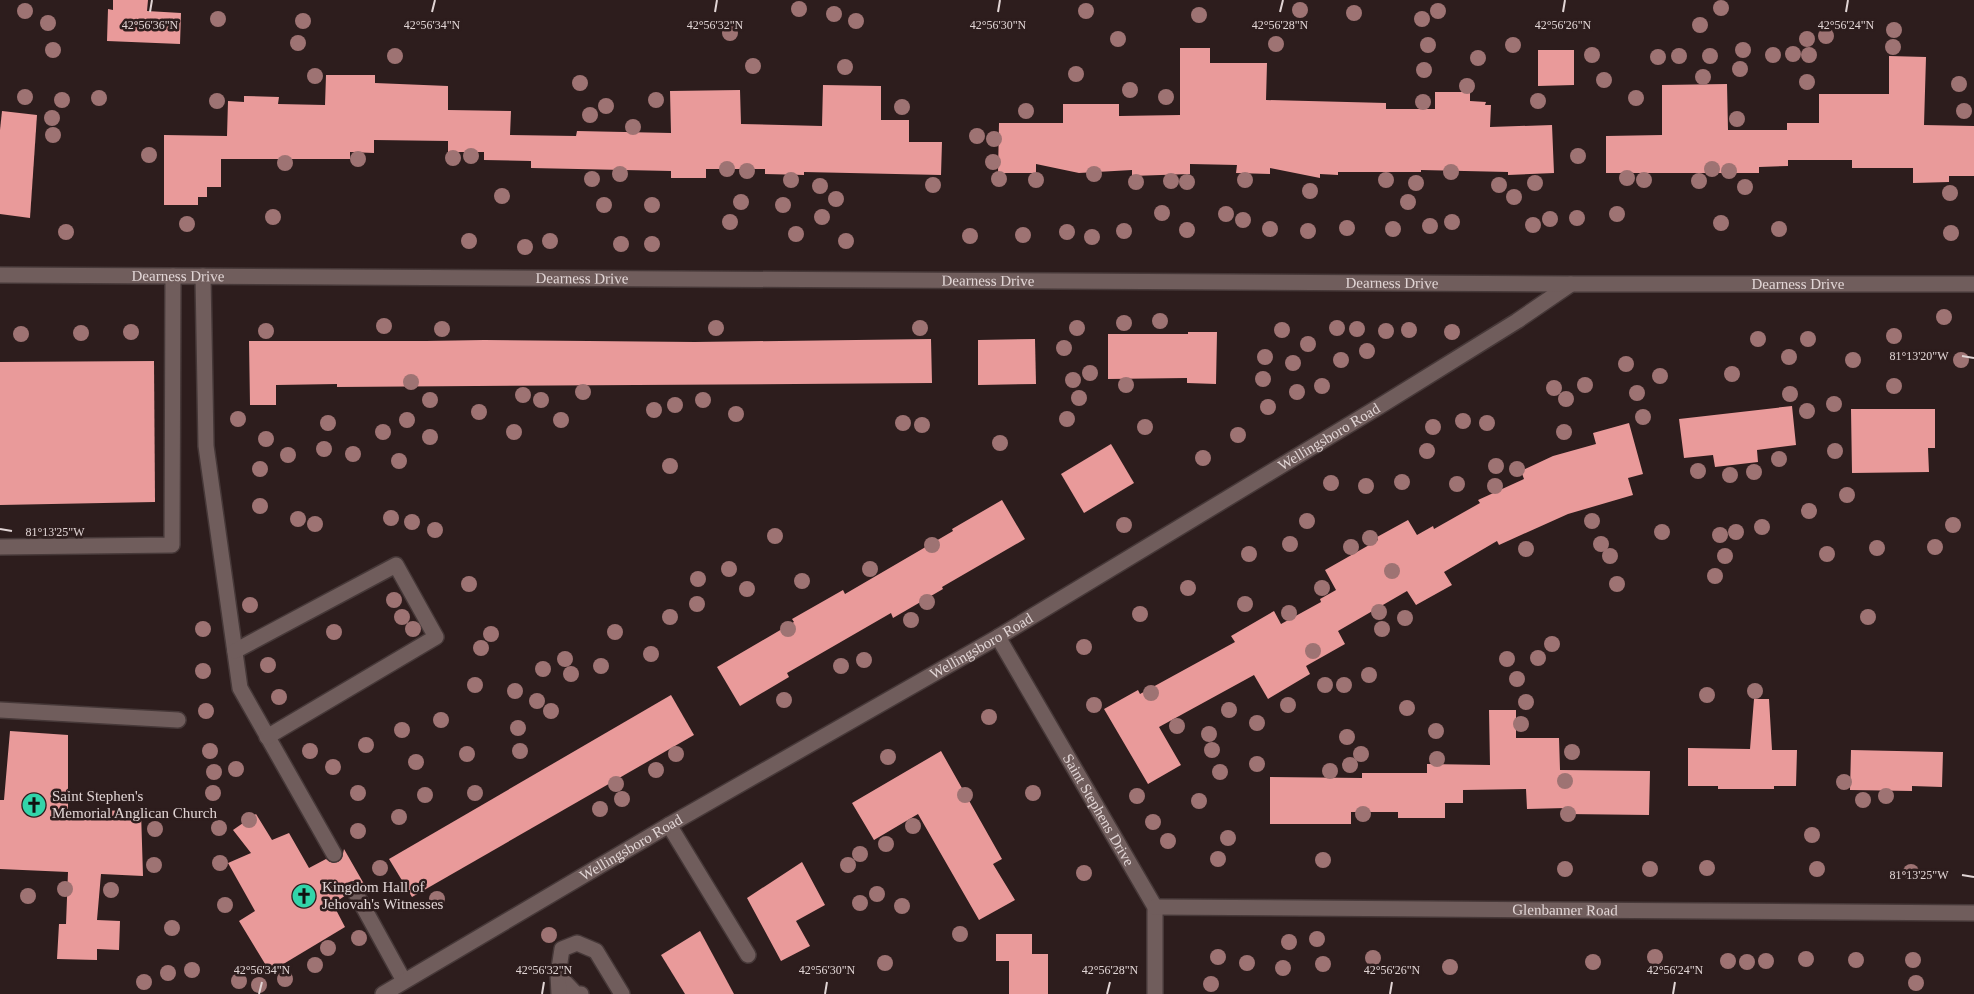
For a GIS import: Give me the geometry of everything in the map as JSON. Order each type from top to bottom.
[{"type":"street","name":"Dearness Drive","points":[[0,275],[1571,284],[1974,284]]},
{"type":"street","points":[[0,547],[172,545],[173,276]]},
{"type":"street","points":[[203,276],[206,446],[240,688],[334,854]]},
{"type":"street","name":"Wellingsboro Road","points":[[383,994],[669,825],[998,637],[1380,406],[1517,321],[1571,284]]},
{"type":"street","points":[[235,651],[396,565],[436,637],[267,737]]},
{"type":"street","name":"Saint Stephens Drive","points":[[998,637],[1155,907],[1156,994]]},
{"type":"street","points":[[0,710],[178,720]]},
{"type":"street","points":[[669,825],[748,956]]},
{"type":"street","points":[[354,890],[404,981]]},
{"type":"street","name":"Glenbanner Road","points":[[1155,907],[1974,913]]},
{"type":"street","points":[[559,994],[558,975],[562,949],[577,943],[596,951],[622,994]]},
{"type":"street","points":[[558,975],[576,994],[581,994]]},
{"type":"building","points":[[113,0],[148,0],[147,11],[181,13],[180,44],[107,41],[108,9],[113,10]]},
{"type":"building","points":[[1180,48],[1210,48],[1210,63],[1267,63],[1266,100],[1386,103],[1386,109],[1435,109],[1435,92],[1470,92],[1470,101],[1486,102],[1485,105],[1491,105],[1490,127],[1552,125],[1554,173],[1508,175],[1508,172],[1421,170],[1421,172],[1338,172],[1338,175],[1320,174],[1320,178],[1270,168],[1270,174],[1236,173],[1237,165],[1190,164],[1190,174],[1132,176],[1132,170],[1079,173],[1036,164],[1036,173],[998,173],[999,123],[1063,123],[1063,104],[1119,104],[1119,116],[1180,115]]},
{"type":"building","points":[[1538,50],[1574,50],[1574,85],[1538,86]]},
{"type":"building","points":[[1889,56],[1926,57],[1924,125],[1974,126],[1974,176],[1949,176],[1949,182],[1913,183],[1913,168],[1852,168],[1852,160],[1788,160],[1788,166],[1759,167],[1759,173],[1606,173],[1606,136],[1662,135],[1662,85],[1727,84],[1728,130],[1787,130],[1787,123],[1819,123],[1819,94],[1889,94]]},
{"type":"building","points":[[326,75],[375,75],[375,83],[448,86],[448,110],[511,111],[510,135],[576,136],[577,131],[671,133],[670,91],[740,90],[741,124],[822,126],[823,85],[881,86],[881,120],[909,120],[909,142],[942,142],[941,175],[804,172],[804,175],[765,174],[765,169],[706,169],[706,178],[671,178],[671,171],[531,168],[531,161],[484,160],[484,152],[448,152],[448,141],[374,140],[374,153],[350,152],[350,159],[221,159],[221,187],[207,187],[207,197],[198,197],[198,205],[164,205],[164,135],[227,136],[228,101],[244,102],[244,96],[279,97],[278,104],[325,105]]},
{"type":"building","points":[[2,111],[37,115],[30,218],[0,214],[0,130]]},
{"type":"building","points":[[1188,332],[1217,332],[1216,384],[1187,383],[1187,378],[1108,379],[1108,334],[1188,334]]},
{"type":"building","points":[[931,339],[932,383],[337,387],[337,384],[276,385],[276,405],[250,405],[249,341],[484,340],[695,342]]},
{"type":"building","points":[[1035,339],[1036,384],[978,385],[978,340]]},
{"type":"building","points":[[154,361],[155,502],[0,505],[0,362]]},
{"type":"building","points":[[1792,406],[1796,445],[1757,450],[1758,462],[1715,467],[1713,455],[1684,458],[1679,419]]},
{"type":"building","points":[[1851,409],[1935,409],[1935,448],[1928,448],[1929,472],[1852,473]]},
{"type":"building","points":[[1629,423],[1643,474],[1628,478],[1633,495],[1568,514],[1499,545],[1497,541],[1444,572],[1452,585],[1416,605],[1407,591],[1338,631],[1345,644],[1306,666],[1310,674],[1268,699],[1254,675],[1159,727],[1181,765],[1148,784],[1104,709],[1138,690],[1140,694],[1235,642],[1231,636],[1274,611],[1281,624],[1321,602],[1320,599],[1336,590],[1325,570],[1378,540],[1377,537],[1408,520],[1417,535],[1433,526],[1434,529],[1480,503],[1478,500],[1524,479],[1521,471],[1553,456],[1596,444],[1593,433]]},
{"type":"building","points":[[1111,444],[1134,483],[1084,513],[1061,474]]},
{"type":"building","points":[[1002,500],[1025,539],[893,618],[891,613],[787,673],[789,677],[740,706],[717,667],[794,622],[792,619],[843,590],[845,594]]},
{"type":"building","points":[[671,695],[694,735],[412,897],[389,859]]},
{"type":"building","points":[[1754,699],[1769,699],[1772,750],[1797,750],[1796,786],[1774,786],[1774,789],[1718,789],[1718,786],[1688,786],[1688,748],[1750,749]]},
{"type":"building","points":[[1489,710],[1516,710],[1516,738],[1559,738],[1560,770],[1650,771],[1649,815],[1566,814],[1566,808],[1527,809],[1526,789],[1463,790],[1463,803],[1445,803],[1445,818],[1398,818],[1398,812],[1351,812],[1351,824],[1270,824],[1270,777],[1362,778],[1362,773],[1427,773],[1427,764],[1490,765]]},
{"type":"building","name":"Saint Stephen's Memorial Anglican Church","points":[[10,731],[68,735],[68,810],[141,811],[143,876],[101,874],[97,920],[120,921],[119,950],[97,949],[97,960],[57,959],[59,924],[66,924],[68,872],[0,869],[0,800],[4,800]]},
{"type":"building","points":[[1851,750],[1943,752],[1942,787],[1912,786],[1912,791],[1850,790]]},
{"type":"building","points":[[941,751],[1002,859],[993,864],[1015,900],[979,920],[918,814],[874,840],[852,803]]},
{"type":"building","name":"Kingdom Hall of Jehovah's Witnesses","points":[[256,814],[272,840],[289,833],[309,868],[326,859],[330,862],[338,862],[342,858],[344,849],[364,884],[362,885],[355,881],[349,882],[345,889],[346,895],[333,904],[345,927],[270,972],[239,921],[255,911],[228,863],[251,853],[233,830]]},
{"type":"building","points":[[802,862],[825,905],[796,921],[810,946],[781,961],[747,898]]},
{"type":"building","points":[[700,931],[734,994],[685,994],[661,955]]},
{"type":"building","points":[[996,934],[1032,934],[1032,954],[1048,954],[1048,994],[1009,994],[1009,961],[996,961]]},
{"type":"place","name":"Saint Stephen's Memorial Anglican Church","points":[[34,805]]},
{"type":"place","name":"Kingdom Hall of Jehovah's Witnesses","points":[[304,896]]}]
